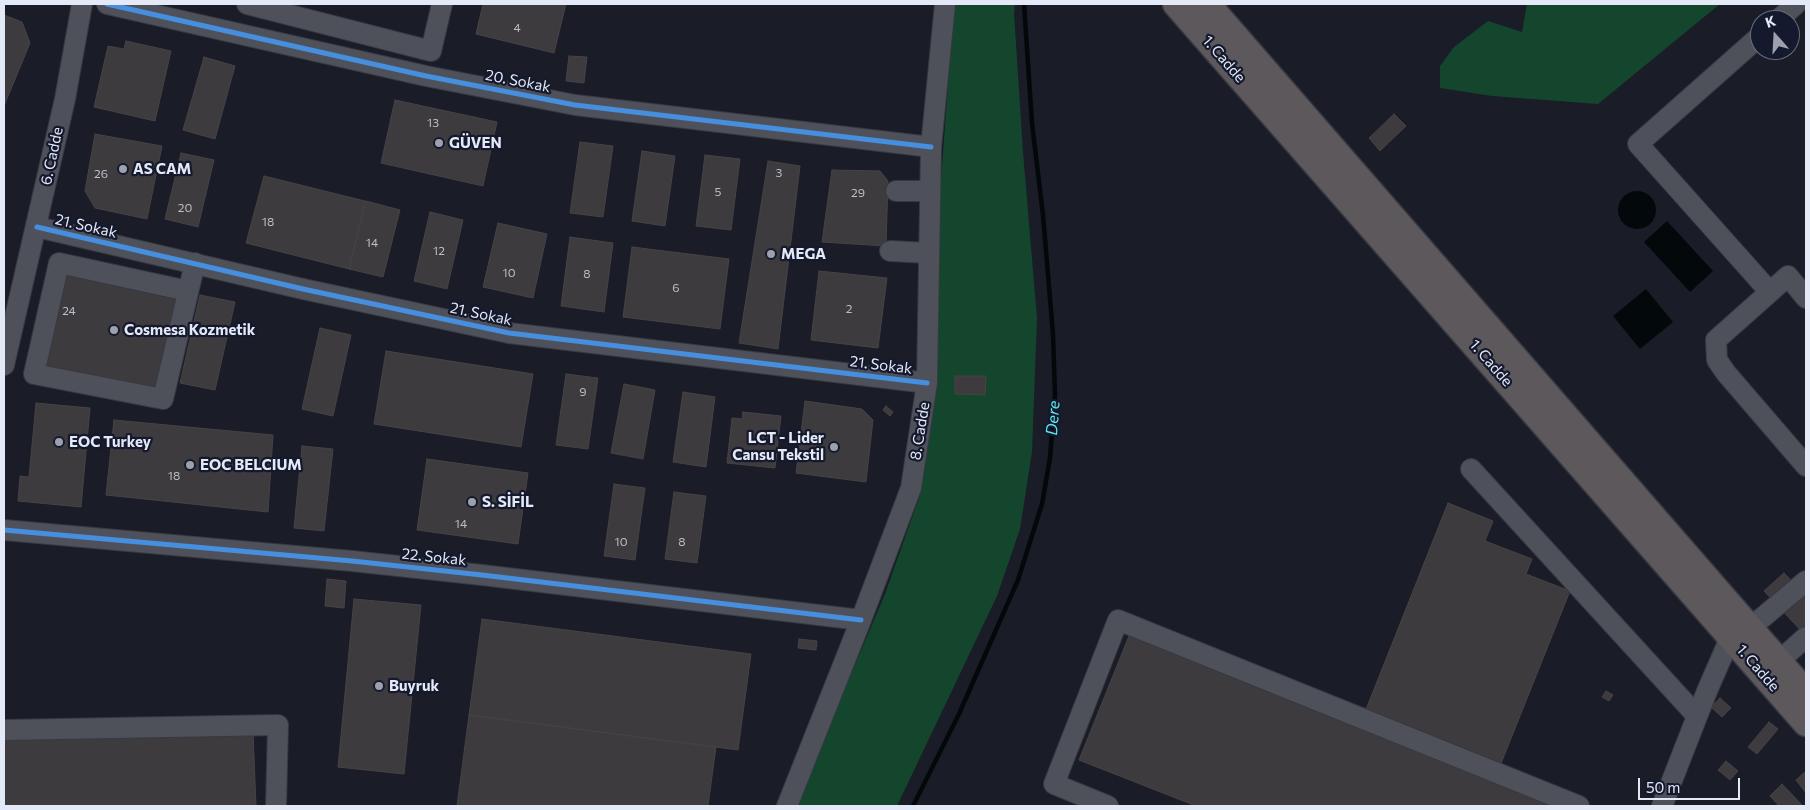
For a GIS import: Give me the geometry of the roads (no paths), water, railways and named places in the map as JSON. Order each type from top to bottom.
[{"type":"main road","name":"1. Cadde","points":[[1176,4],[1741,632],[1779,661],[1806,692]]},
{"type":"main road","name":"1. Cadde","points":[[1207,4],[1741,632],[1806,723]]},
{"type":"street","name":"6. Cadde","points":[[4,365],[65,99],[82,4]]},
{"type":"street","name":"20. Sokak","points":[[107,4],[426,76],[575,105],[931,147]]},
{"type":"street","points":[[247,4],[432,51]]},
{"type":"street","points":[[426,76],[442,4]]},
{"type":"street","name":"8. Cadde","points":[[787,806],[862,620],[911,488],[927,383],[931,147],[946,4]]},
{"type":"street","points":[[1750,45],[1638,144],[1770,292]]},
{"type":"street","points":[[896,191],[930,191]]},
{"type":"street","name":"21. Sokak","points":[[36,227],[313,291],[509,333],[927,383]]},
{"type":"street","points":[[890,251],[929,253]]},
{"type":"street","points":[[188,291],[59,263],[34,374],[164,399],[188,291],[194,263]]},
{"type":"street","points":[[1806,298],[1788,276],[1716,340],[1717,360],[1726,374],[1806,466]]},
{"type":"street","points":[[1471,469],[1697,716]]},
{"type":"street","name":"22. Sokak","points":[[4,530],[473,574],[862,620]]},
{"type":"street","points":[[1662,806],[1697,716],[1741,632],[1806,581]]},
{"type":"street","points":[[1108,806],[1054,784],[1118,620],[1579,806]]},
{"type":"street","points":[[1779,661],[1806,637]]},
{"type":"street","points":[[4,730],[278,725],[276,806]]},
{"type":"waterway","name":"Dere","points":[[913,806],[959,714],[1018,580],[1042,504],[1050,458],[1055,395],[1053,334],[1043,215],[1032,123],[1024,4]]},
{"type":"place","name":"GÜVEN","points":[[439,143]]},
{"type":"place","name":"AS CAM","points":[[123,169]]},
{"type":"place","name":"MEGA","points":[[771,254]]},
{"type":"place","name":"Cosmesa Kozmetik","points":[[114,330]]},
{"type":"place","name":"EOC Turkey","points":[[59,442]]},
{"type":"place","name":"LCT - Lider Cansu Tekstil","points":[[834,447]]},
{"type":"place","name":"EOC BELCIUM","points":[[190,465]]},
{"type":"place","name":"S. SİFİL","points":[[472,502]]},
{"type":"place","name":"Buyruk","points":[[379,686]]}]
